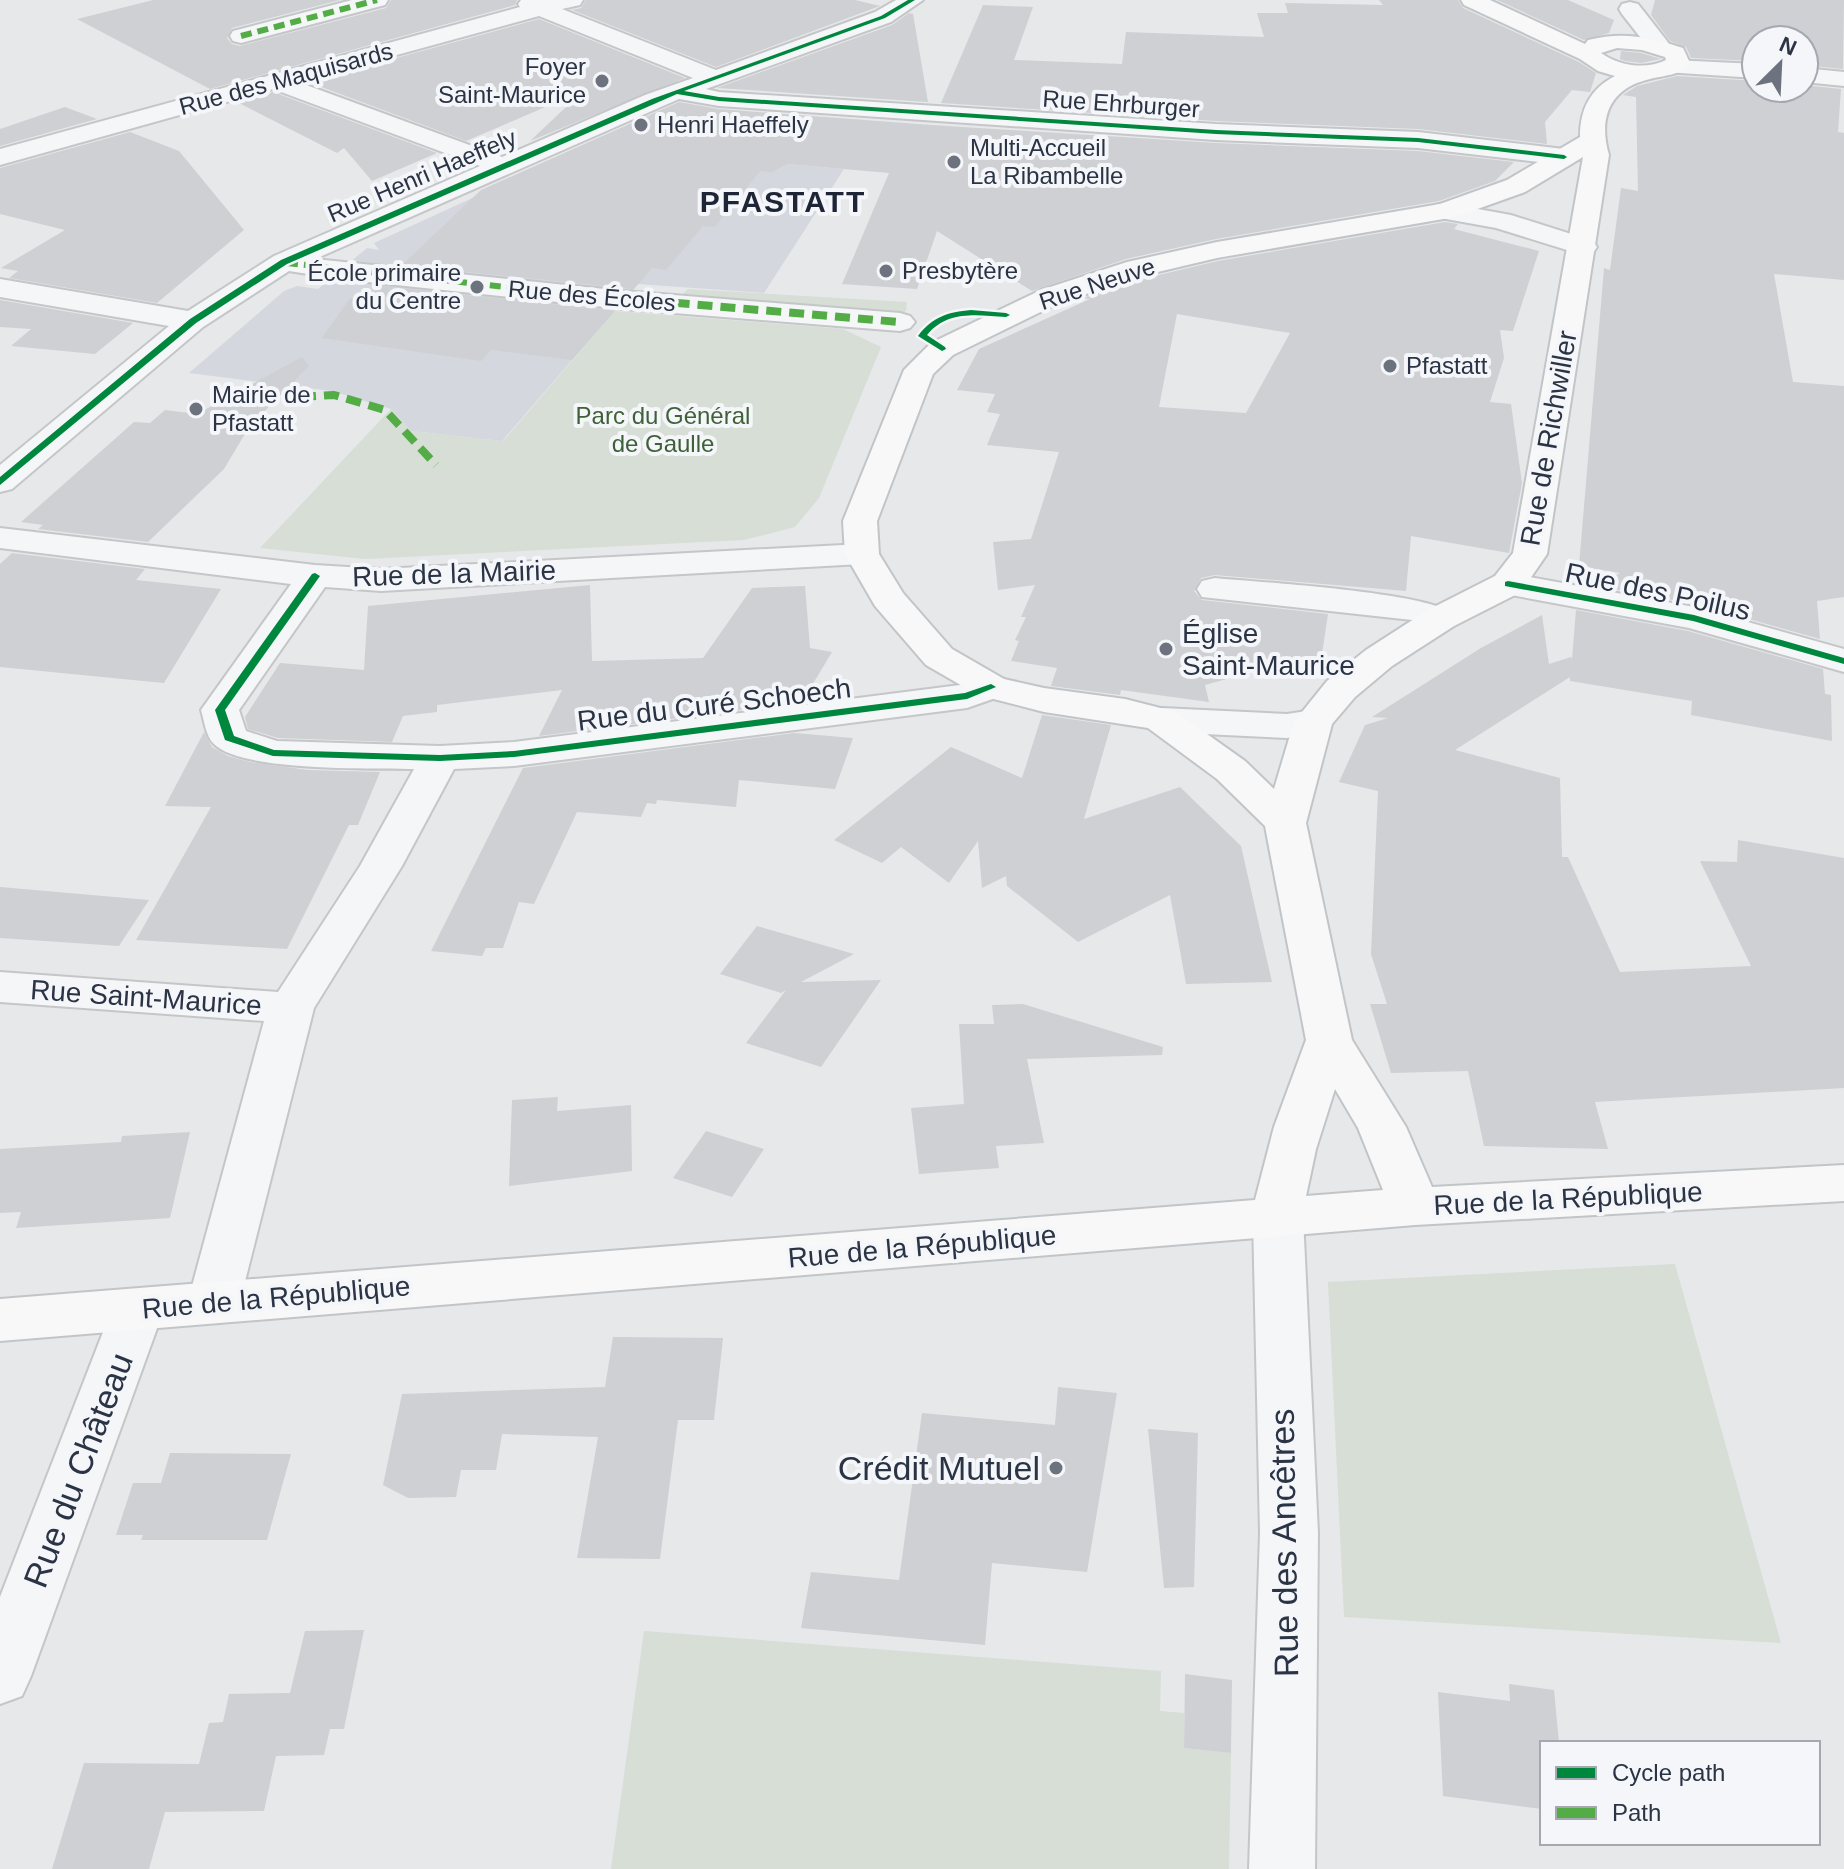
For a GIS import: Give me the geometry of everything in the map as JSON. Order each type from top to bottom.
[{"type":"main road","points":[[1472,0],[1603,50],[1645,71]]},
{"type":"main road","points":[[1603,50],[1669,55]]},
{"type":"main road","points":[[1603,50],[1606,92],[1669,55]]},
{"type":"main road","name":"Rue de Richwiller","points":[[1415,1206],[1382,1127],[1329,1040],[1285,823],[1313,722],[1341,689],[1379,658],[1441,618],[1508,584],[1530,554],[1596,155],[1578,149],[1606,92]]},
{"type":"main road","name":"Rue Neuve","points":[[862,554],[860,521],[919,370],[942,349],[1051,296],[1137,268],[1217,250],[1445,211],[1516,186],[1578,149]]},
{"type":"main road","points":[[862,554],[888,598],[939,657],[991,687],[1044,700],[1125,711],[1162,720],[1231,770],[1285,823]]},
{"type":"main road","points":[[1278,1217],[1282,1178],[1296,1129],[1329,1040]]},
{"type":"main road","name":"Rue de la République","points":[[0,1320],[1415,1206],[1844,1183]]},
{"type":"street","points":[[241,36],[377,0]]},
{"type":"street","name":"Rue des Maquisards","points":[[0,157],[275,82],[529,4],[572,0]]},
{"type":"street","name":"Rue Henri Haeffely","points":[[0,482],[193,321],[284,262],[676,92],[883,17],[912,0]]},
{"type":"street","points":[[529,4],[713,77]]},
{"type":"street","points":[[1603,50],[1631,5],[1669,55],[1740,66]]},
{"type":"street","points":[[1820,77],[1844,79]]},
{"type":"street","points":[[275,82],[503,166]]},
{"type":"street","name":"Rue Ehrburger","points":[[676,92],[719,99],[1216,132],[1578,149]]},
{"type":"street","points":[[1445,211],[1501,221],[1583,247]]},
{"type":"street","name":"Rue des Écoles","points":[[284,262],[339,271],[624,300],[900,322]]},
{"type":"street","points":[[0,288],[193,321]]},
{"type":"street","name":"Rue de la Mairie","points":[[0,538],[315,576],[381,580],[862,554]]},
{"type":"street","name":"Rue du Curé Schoech","points":[[315,576],[220,710],[229,738],[273,753],[440,758],[514,754],[967,696],[991,687]]},
{"type":"street","name":"Rue des Poilus","points":[[1508,584],[1694,618],[1844,661]]},
{"type":"street","points":[[1215,589],[1416,610],[1441,618]]},
{"type":"street","points":[[1162,720],[1287,726],[1313,722]]},
{"type":"street","points":[[214,1301],[291,1008],[381,866],[440,758]]},
{"type":"street","name":"Rue Saint-Maurice","points":[[0,987],[291,1008]]},
{"type":"street","name":"Rue des Ancêtres","points":[[1278,1217],[1289,1533],[1282,1869]]},
{"type":"street","name":"Rue du Château","points":[[0,1676],[138,1309]]},
{"type":"shaded area","name":"École primaire du Centre","points":[[586,146],[844,169],[764,293],[638,284],[502,441],[411,431],[391,409],[332,391],[189,373],[284,291],[297,286],[318,289],[367,248],[379,250],[374,243]]},
{"type":"green space","points":[[688,289],[907,302],[906,311],[902,313],[689,299],[683,294]]},
{"type":"green space","name":"Parc du Général de Gaulle","points":[[615,311],[843,329],[881,347],[819,498],[795,527],[744,540],[365,559],[260,548],[391,409],[411,431],[503,441]]},
{"type":"green space","points":[[1675,1264],[1781,1643],[1344,1617],[1328,1282]]},
{"type":"green space","points":[[644,1631],[1161,1671],[1160,1711],[1184,1713],[1184,1748],[1231,1753],[1229,1869],[611,1869]]},
{"type":"building","points":[[153,0],[340,0],[232,28],[227,38],[232,44],[240,46],[386,8],[391,0],[517,0],[515,5],[210,89],[77,19]]},
{"type":"building","points":[[586,0],[855,0],[880,6],[716,67],[572,10],[581,8]]},
{"type":"building","points":[[1379,0],[1458,0],[1463,8],[1579,62],[1596,73],[1590,92],[1572,90],[1545,122],[1547,144],[1418,129],[1216,121],[941,103],[983,5],[1033,7],[1014,60],[1122,64],[1126,32],[1264,37],[1257,13],[1288,13],[1285,3],[1383,5]]},
{"type":"building","points":[[1497,0],[1568,0],[1614,20],[1609,33],[1584,40]]},
{"type":"building","points":[[1655,0],[1844,0],[1843,69],[1820,67],[1820,24],[1740,24],[1740,60],[1691,58],[1686,47],[1670,41],[1651,15]]},
{"type":"building","points":[[909,13],[913,14],[928,102],[717,88],[892,25]]},
{"type":"building","points":[[539,19],[685,78],[530,141],[583,91],[466,141],[308,82]]},
{"type":"building","points":[[1621,51],[1661,59],[1641,63],[1625,61],[1620,59]]},
{"type":"building","points":[[1677,76],[1740,80],[1740,104],[1820,104],[1820,87],[1841,89],[1838,132],[1844,133],[1844,280],[1774,274],[1793,382],[1844,386],[1844,597],[1817,601],[1820,639],[1695,604],[1596,586],[1620,573],[1579,566],[1604,268],[1610,270],[1621,188],[1638,191],[1636,97],[1623,95],[1637,86]]},
{"type":"building","points":[[273,92],[437,153],[372,181],[344,148],[337,153],[237,102]]},
{"type":"building","points":[[679,102],[719,109],[931,125],[1216,143],[1418,151],[1514,162],[1495,181],[1439,201],[1216,239],[1126,259],[1032,291],[937,231],[917,289],[842,284],[889,173],[787,164],[772,172],[760,171],[715,227],[703,226],[666,270],[652,268],[634,289],[402,265],[481,190]]},
{"type":"building","points":[[65,107],[97,119],[0,146],[0,129]]},
{"type":"building","points":[[130,132],[179,151],[244,230],[157,303],[9,278],[18,271],[1,268],[65,230],[0,214],[0,168]]},
{"type":"building","points":[[1445,222],[1458,224],[1454,229],[1539,251],[1513,331],[1500,330],[1504,358],[1490,402],[1511,404],[1522,483],[1509,553],[1411,536],[1406,591],[1215,575],[1201,578],[1194,591],[1202,600],[1328,614],[1319,674],[1270,676],[1267,668],[1205,685],[1209,702],[1121,690],[1120,695],[1051,686],[1057,668],[1011,661],[1019,641],[1015,640],[1026,617],[1021,617],[1035,585],[998,590],[993,542],[1031,539],[1059,452],[987,445],[1000,414],[987,412],[995,394],[957,390],[979,349],[1090,299],[1082,298],[1146,278],[1218,261]],"holes":[[[1177,314],[1290,333],[1246,413],[1159,407]]]},
{"type":"building","points":[[380,286],[615,311],[572,360],[491,350],[481,361],[322,338],[350,298],[367,299]]},
{"type":"building","points":[[0,300],[133,323],[95,354],[11,346],[31,329],[0,327]]},
{"type":"building","points":[[302,357],[309,366],[249,427],[224,469],[148,542],[38,529],[43,525],[21,522],[134,422],[150,423],[165,410],[197,414]]},
{"type":"building","points":[[12,553],[145,569],[136,580],[221,589],[164,683],[0,667],[0,564]]},
{"type":"building","points":[[590,585],[592,661],[703,658],[752,588],[805,586],[810,648],[832,652],[802,702],[539,736],[562,690],[437,705],[437,712],[403,716],[392,742],[278,738],[248,729],[245,717],[280,663],[364,670],[368,606]]},
{"type":"building","points":[[1576,610],[1688,631],[1823,669],[1825,694],[1831,695],[1832,741],[1691,715],[1692,701],[1570,681],[1570,677],[1455,750],[1560,778],[1562,857],[1568,857],[1620,972],[1751,966],[1700,861],[1737,862],[1738,840],[1844,858],[1844,1088],[1595,1102],[1608,1149],[1484,1146],[1468,1071],[1391,1073],[1370,1004],[1387,1004],[1371,954],[1378,791],[1339,782],[1365,725],[1388,718],[1372,717],[1481,648],[1542,615],[1549,664],[1572,659]]},
{"type":"building","points":[[1042,715],[1111,725],[1084,819],[1180,787],[1241,846],[1272,982],[1186,984],[1170,895],[1078,942],[1007,886],[1006,876],[982,888],[978,841],[949,883],[901,847],[882,863],[834,840],[951,747],[1022,778]]},
{"type":"building","points":[[204,732],[212,747],[228,756],[250,762],[308,770],[380,772],[358,825],[349,825],[287,949],[136,940],[211,807],[165,806]]},
{"type":"building","points":[[794,733],[853,738],[835,789],[739,780],[736,807],[657,800],[656,804],[647,803],[641,817],[577,812],[534,904],[519,902],[503,948],[486,948],[482,956],[431,951],[523,768]]},
{"type":"building","points":[[0,887],[149,900],[119,946],[0,938]]},
{"type":"building","points":[[757,926],[854,954],[801,982],[881,980],[821,1067],[746,1043],[786,990],[781,993],[720,974]]},
{"type":"building","points":[[1023,1004],[1163,1047],[1162,1055],[1027,1059],[1044,1143],[996,1146],[999,1168],[919,1174],[911,1108],[964,1104],[959,1024],[994,1024],[992,1005]]},
{"type":"building","points":[[558,1097],[557,1111],[631,1105],[632,1171],[509,1186],[512,1100]]},
{"type":"building","points":[[706,1131],[764,1149],[732,1197],[673,1178]]},
{"type":"building","points":[[190,1132],[170,1218],[16,1228],[21,1212],[0,1213],[0,1149],[121,1142],[122,1136]]},
{"type":"building","points":[[613,1337],[723,1338],[714,1420],[678,1420],[660,1559],[577,1558],[598,1437],[502,1434],[496,1470],[461,1470],[456,1497],[408,1498],[383,1485],[402,1394],[605,1387]]},
{"type":"building","points":[[1058,1387],[1117,1393],[1087,1572],[992,1563],[985,1645],[801,1628],[811,1572],[899,1580],[922,1413],[1055,1425]]},
{"type":"building","points":[[1148,1429],[1198,1433],[1194,1587],[1164,1588]]},
{"type":"building","points":[[170,1453],[291,1454],[267,1540],[141,1540],[143,1535],[116,1535],[133,1483],[161,1483]]},
{"type":"building","points":[[364,1630],[344,1729],[330,1729],[324,1755],[276,1756],[264,1811],[165,1812],[149,1869],[52,1869],[84,1763],[199,1764],[209,1723],[223,1722],[229,1694],[290,1693],[305,1631]]},
{"type":"building","points":[[1185,1674],[1232,1680],[1231,1753],[1184,1748]]},
{"type":"building","points":[[1509,1684],[1554,1690],[1559,1741],[1540,1741],[1540,1809],[1443,1796],[1438,1692],[1510,1701]]},
{"type":"marked path","points":[[241,36],[377,0]]},
{"type":"marked path","points":[[287,263],[624,300],[900,322]]},
{"type":"marked path","points":[[301,397],[334,395],[385,410],[436,465]]},
{"type":"cycle path","points":[[0,482],[193,321],[284,262],[654,100],[883,17],[912,0]]},
{"type":"cycle path","points":[[676,92],[719,99],[1216,132],[1418,140],[1564,157]]},
{"type":"cycle path","points":[[942,349],[922,336],[938,320],[959,314],[1006,315]]},
{"type":"cycle path","points":[[315,576],[220,710],[229,738],[273,753],[440,758],[514,754],[967,696],[991,687]]},
{"type":"cycle path","points":[[1508,584],[1694,618],[1844,661]]},
{"type":"place","name":"Foyer Saint-Maurice","points":[[602,81]]},
{"type":"place","name":"Henri Haeffely","points":[[641,125]]},
{"type":"place","name":"Multi-Accueil La Ribambelle","points":[[954,162]]},
{"type":"place","name":"Presbytère","points":[[886,271]]},
{"type":"place","name":"École primaire du Centre","points":[[477,287]]},
{"type":"place","name":"Pfastatt","points":[[1390,366]]},
{"type":"place","name":"Mairie de Pfastatt","points":[[196,409]]},
{"type":"place","name":"Église Saint-Maurice","points":[[1166,649]]},
{"type":"place","name":"Crédit Mutuel","points":[[1056,1468]]},
{"type":"district","name":"PFASTATT","points":[[783,202]]}]
